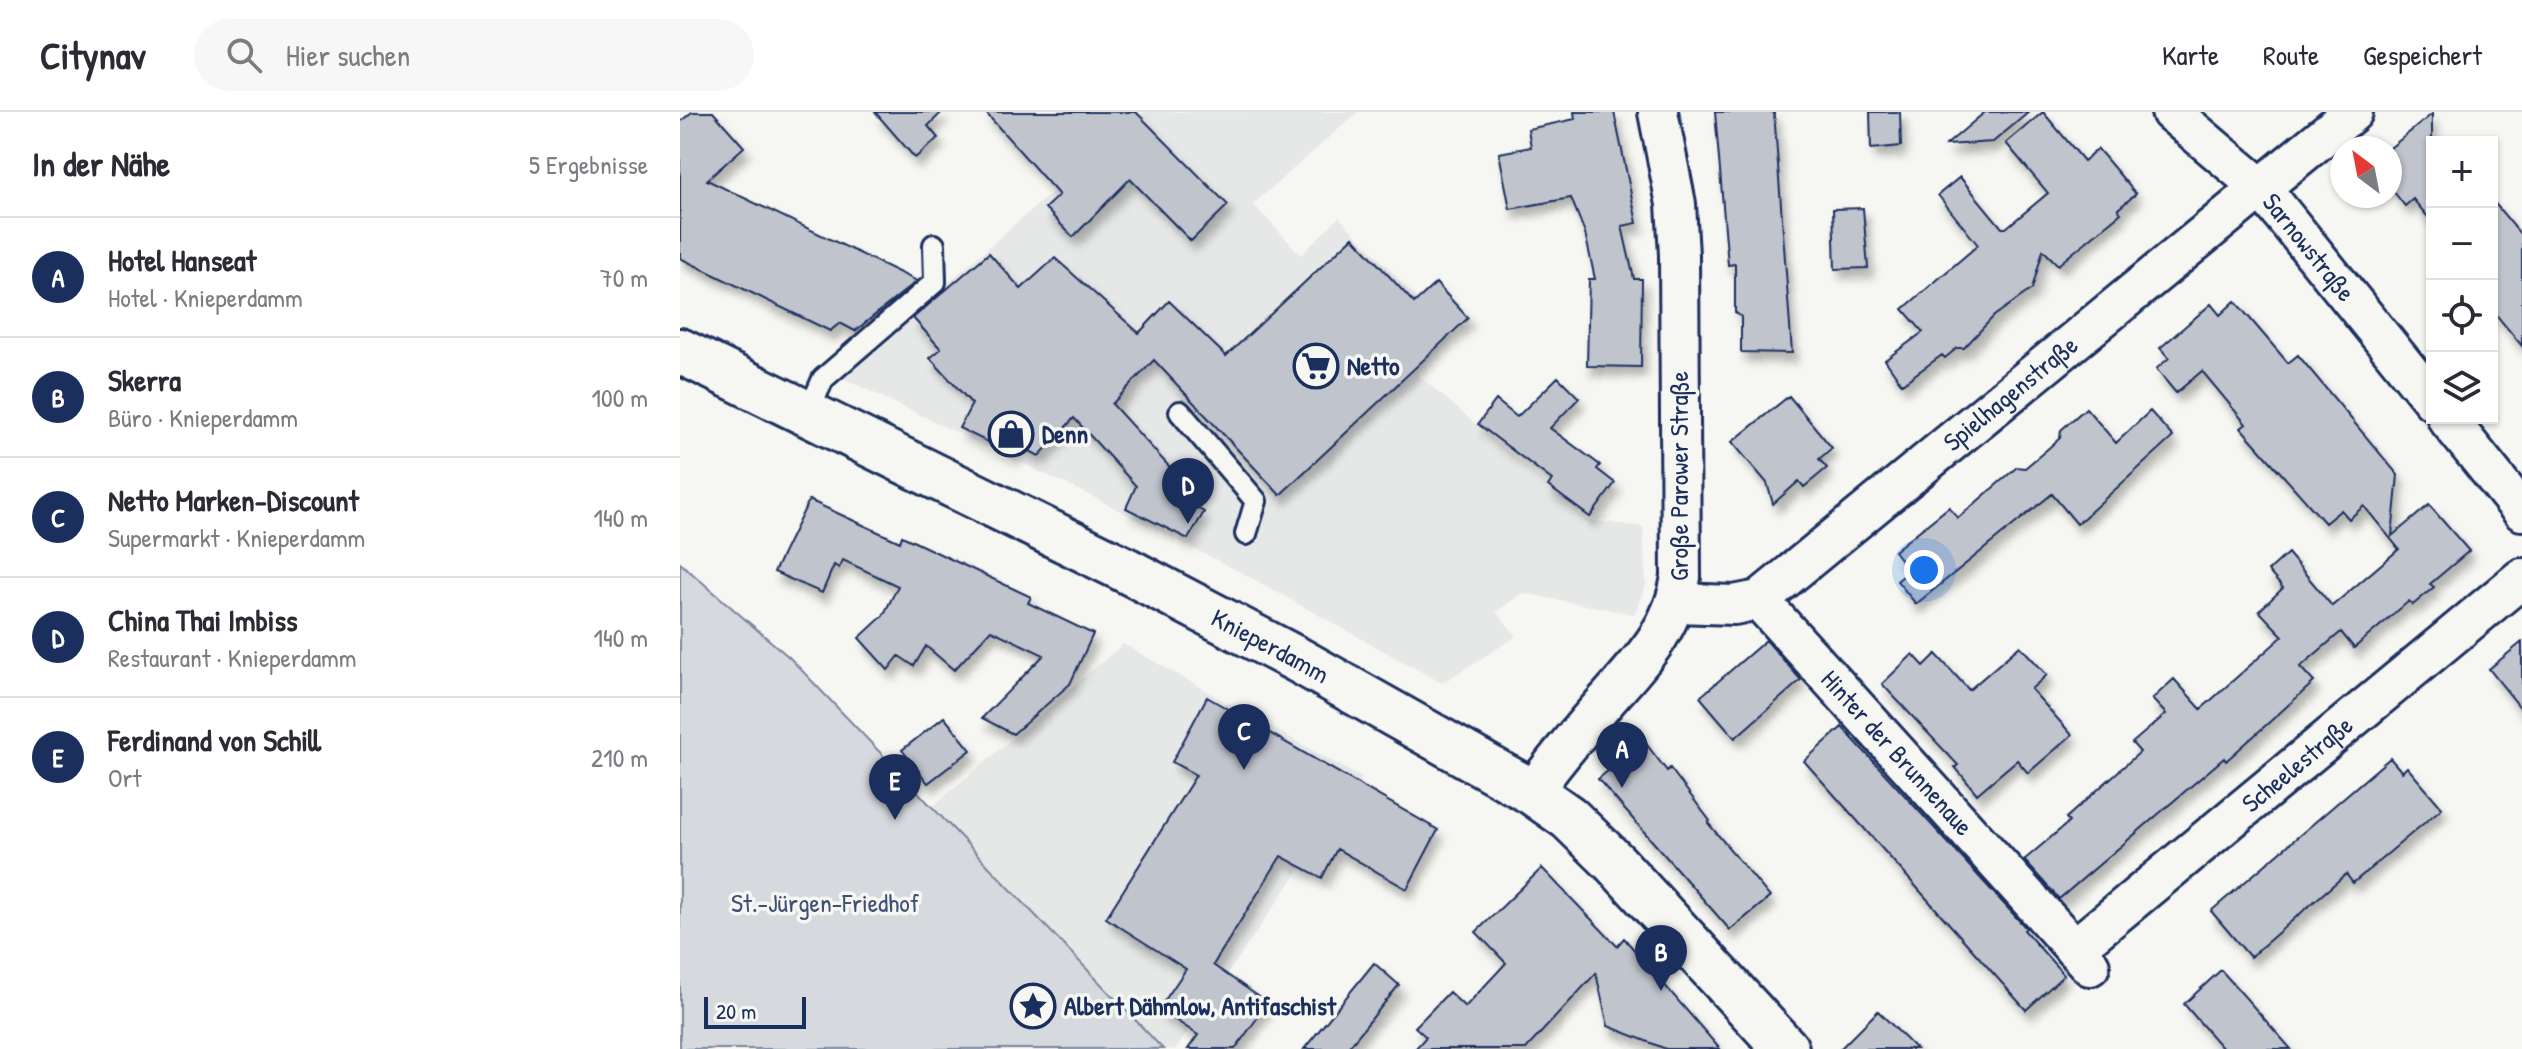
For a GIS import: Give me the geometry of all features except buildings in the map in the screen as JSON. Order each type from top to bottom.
[{"type":"main road","name":"Knieperdamm","points":[[680,351],[1077,545],[1298,660],[1532,792],[1569,818],[1615,863],[1786,1049]]},
{"type":"street","name":"Große Parower Straße","points":[[1532,792],[1635,669],[1659,637],[1677,603],[1681,577],[1679,255],[1676,204],[1658,112]]},
{"type":"street","name":"Sarnowstraße","points":[[2171,112],[2262,189],[2426,393]]},
{"type":"street","name":"Spielhagenstraße","points":[[1759,600],[2353,112]]},
{"type":"street","points":[[2452,424],[2522,511]]},
{"type":"street","name":"Scheelestraße","points":[[2082,957],[2522,578]]},
{"type":"street","points":[[1677,603],[1734,605],[1759,600]]},
{"type":"street","name":"Hinter der Brunnenaue","points":[[1759,600],[2082,957]]},
{"type":"lane","points":[[808,413],[823,379],[935,282],[934,245]]},
{"type":"lane","points":[[1180,412],[1256,501],[1246,534]]},
{"type":"shaded area","points":[[1144,112],[1358,112],[1253,204],[1301,255],[1339,217],[1454,338],[1417,374],[1588,520],[1643,527],[1646,585],[1634,614],[1522,593],[1496,612],[1517,636],[1442,683],[1246,575],[1083,492],[840,377]]},
{"type":"shaded area","points":[[1123,644],[1362,778],[1176,1049],[1163,1049],[932,807]]},
{"type":"green space","name":"St.-Jürgen-Friedhof","points":[[680,563],[790,658],[1163,1049],[680,1049]]},
{"type":"place","name":"Netto","points":[[1316,366]]},
{"type":"place","name":"Denn","points":[[1011,434]]},
{"type":"place","name":"China Thai Imbiss","points":[[1188,524]]},
{"type":"place","name":"Netto Marken-Discount","points":[[1244,770]]},
{"type":"place","name":"Hotel Hanseat","points":[[1622,788]]},
{"type":"place","name":"Ferdinand von Schill","points":[[895,820]]},
{"type":"place","name":"Skerra","points":[[1661,991]]},
{"type":"place","name":"Albert Dähmlow, Antifaschist","points":[[1033,1006]]}]
